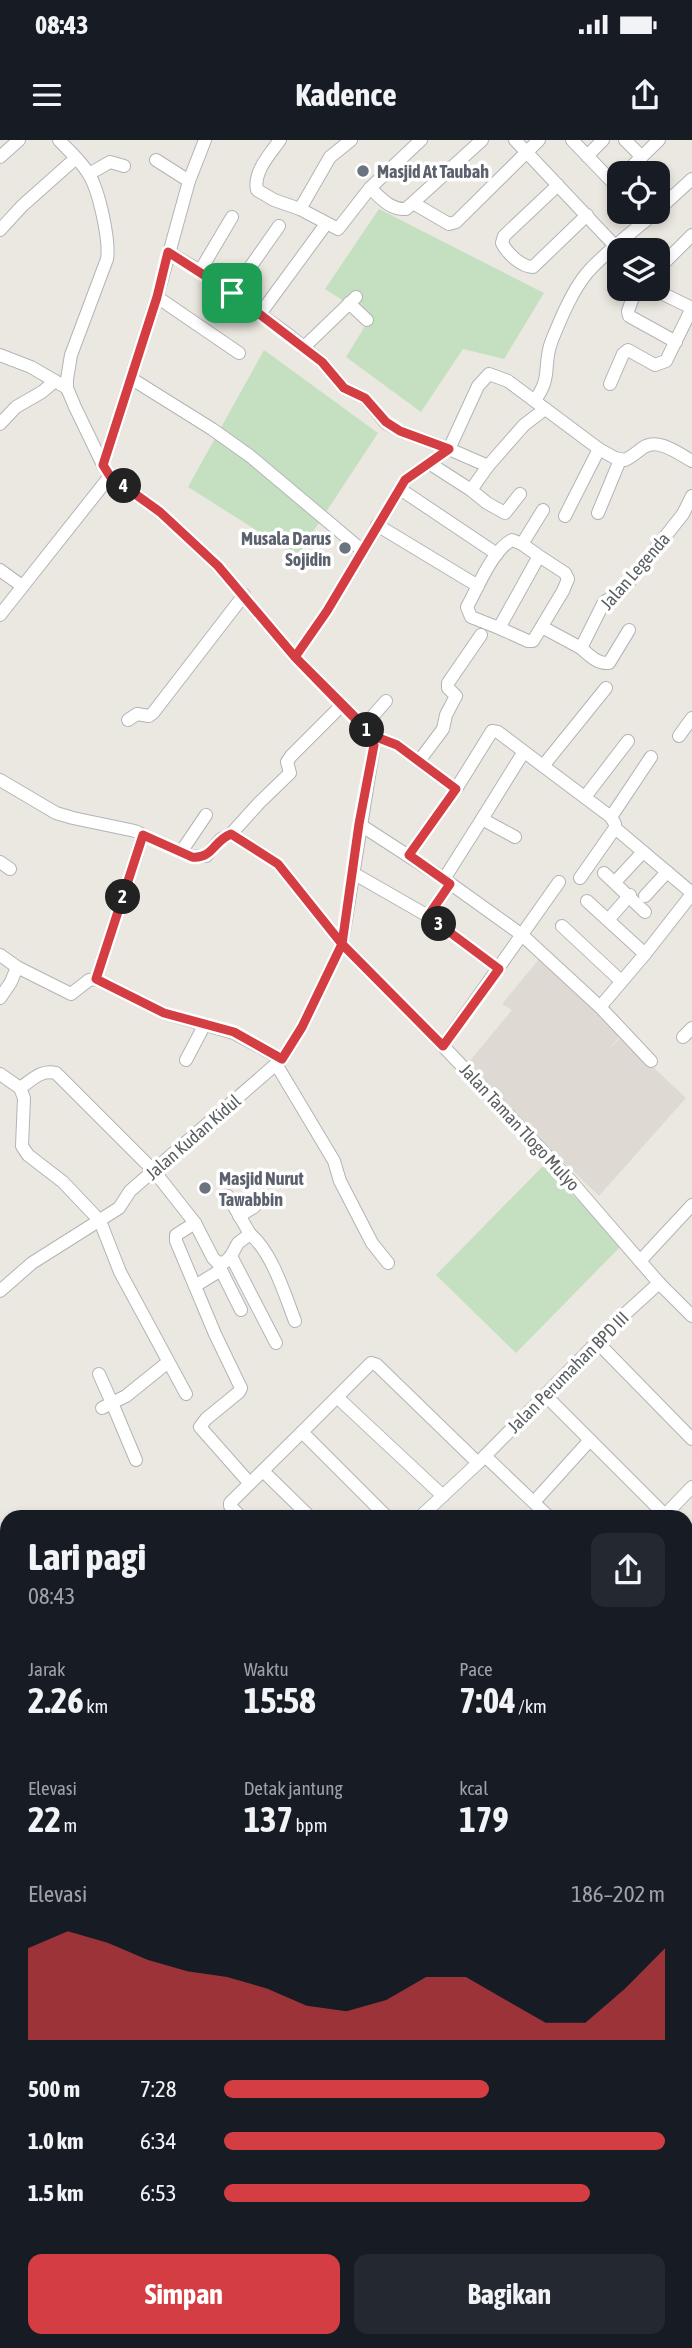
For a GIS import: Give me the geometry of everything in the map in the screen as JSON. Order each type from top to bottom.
[{"type":"street","points":[[0,157],[19,140]]},
{"type":"street","points":[[59,140],[89,174],[97,197],[108,251],[71,355],[67,388],[107,470],[187,535],[244,594],[295,657],[367,730],[397,745],[456,789]]},
{"type":"street","points":[[0,615],[107,470],[189,181],[205,140]]},
{"type":"street","points":[[280,140],[259,173],[257,190],[338,229],[370,188],[421,140]]},
{"type":"street","points":[[370,188],[394,207],[403,210],[482,140]]},
{"type":"street","points":[[515,140],[608,238]]},
{"type":"street","points":[[413,203],[449,224],[459,220],[539,140]]},
{"type":"street","points":[[572,140],[607,175]]},
{"type":"street","points":[[587,156],[603,140]]},
{"type":"street","points":[[625,140],[642,157]]},
{"type":"street","points":[[638,161],[659,140]]},
{"type":"street","points":[[300,209],[330,157],[350,142]]},
{"type":"street","points":[[0,230],[22,206],[76,158]]},
{"type":"street","points":[[156,160],[189,181]]},
{"type":"street","points":[[89,174],[110,162],[124,166]]},
{"type":"street","points":[[558,184],[504,236],[502,243],[505,249],[529,268],[537,264],[587,215]]},
{"type":"street","points":[[670,200],[689,187]]},
{"type":"street","points":[[200,271],[232,217]]},
{"type":"street","points":[[260,314],[326,224]]},
{"type":"street","points":[[625,238],[639,224]]},
{"type":"street","points":[[232,293],[279,226]]},
{"type":"street","points":[[670,257],[692,235]]},
{"type":"street","points":[[168,252],[232,293],[322,362],[344,388],[365,398],[386,422],[400,431],[488,466]]},
{"type":"street","points":[[471,490],[540,405],[546,381],[546,359],[556,331],[573,294],[594,266],[607,255]]},
{"type":"street","points":[[157,297],[239,353]]},
{"type":"street","points":[[610,384],[623,354],[628,350],[649,363],[661,365],[666,361],[692,308],[670,297]]},
{"type":"street","points":[[303,348],[352,300],[367,320]]},
{"type":"street","points":[[632,301],[629,316],[676,342]]},
{"type":"street","points":[[0,355],[31,367],[67,388]]},
{"type":"street","points":[[295,657],[327,611],[405,480],[449,449],[478,386],[489,374],[508,381],[599,449],[620,460],[632,457],[654,444],[662,445],[692,461]]},
{"type":"street","points":[[131,379],[201,421],[250,456],[363,551]]},
{"type":"street","points":[[0,424],[16,407],[55,381]]},
{"type":"street","points":[[565,516],[599,449]]},
{"type":"street","points":[[598,513],[620,460]]},
{"type":"street","points":[[429,463],[505,513],[520,494]]},
{"type":"street","points":[[400,489],[497,554]]},
{"type":"street","name":"Jalan Legenda","points":[[581,648],[604,602],[622,590],[683,514],[692,496]]},
{"type":"street","points":[[523,544],[543,510]]},
{"type":"street","points":[[377,525],[478,586]]},
{"type":"street","points":[[512,540],[523,544],[568,575],[533,641],[471,617],[467,607],[506,543],[512,540]]},
{"type":"street","points":[[499,628],[539,556]]},
{"type":"street","points":[[0,570],[22,586]]},
{"type":"street","points":[[128,720],[137,714],[149,716],[153,713],[244,594]]},
{"type":"street","name":"Jalan Legenda","points":[[542,627],[603,663],[608,663],[629,630]]},
{"type":"street","points":[[419,761],[442,731],[446,715],[456,700],[455,694],[448,688],[448,683],[481,635]]},
{"type":"street","points":[[543,766],[606,688]]},
{"type":"street","points":[[367,730],[386,701]]},
{"type":"street","points":[[0,780],[56,813],[135,831],[192,857],[206,856],[290,773],[287,762],[291,756],[342,705]]},
{"type":"street","points":[[679,736],[692,718]]},
{"type":"street","name":"Jalan Kudan Kidul","points":[[0,1291],[32,1263],[119,1208],[130,1191],[279,1062],[302,1027],[342,944],[359,824],[373,755],[367,730]]},
{"type":"street","points":[[409,855],[456,789],[492,731],[498,732],[585,797],[692,894],[600,1007]]},
{"type":"street","points":[[585,797],[628,741]]},
{"type":"street","points":[[428,916],[482,819],[523,753]]},
{"type":"street","points":[[580,878],[651,757]]},
{"type":"street","points":[[181,852],[206,815]]},
{"type":"street","points":[[482,819],[515,837]]},
{"type":"street","points":[[359,824],[447,881],[522,936],[600,1007],[651,1061]]},
{"type":"street","name":"Jalan Taman Tlogo Mulyo","points":[[231,834],[278,864],[342,944],[570,1180],[692,1317]]},
{"type":"street","points":[[96,979],[143,835]]},
{"type":"street","points":[[643,852],[610,877],[645,912]]},
{"type":"street","points":[[645,896],[667,872]]},
{"type":"street","points":[[353,873],[428,916],[499,969]]},
{"type":"street","points":[[443,1046],[559,882]]},
{"type":"street","points":[[608,920],[630,895]]},
{"type":"street","points":[[587,901],[645,954]]},
{"type":"street","points":[[562,926],[621,981]]},
{"type":"street","points":[[0,955],[17,967],[71,994],[89,980],[96,979],[164,1013],[234,1032],[279,1062],[334,1161],[340,1181],[372,1243],[388,1263]]},
{"type":"street","points":[[0,998],[17,967]]},
{"type":"street","points":[[186,1060],[205,1024]]},
{"type":"street","points":[[20,1088],[44,1071],[56,1073],[154,1171],[195,1223],[241,1310]]},
{"type":"street","points":[[0,1074],[20,1088],[24,1098],[22,1146],[28,1155],[63,1182],[100,1221],[120,1272],[186,1394]]},
{"type":"street","points":[[228,1196],[250,1234],[264,1250],[295,1321]]},
{"type":"street","points":[[640,1261],[692,1205]]},
{"type":"street","points":[[239,1216],[254,1208]]},
{"type":"street","points":[[195,1223],[176,1237],[240,1385],[239,1392],[200,1427],[245,1478]]},
{"type":"street","points":[[195,1286],[225,1262],[238,1243],[250,1234]]},
{"type":"street","points":[[231,1256],[276,1343]]},
{"type":"street","name":"Jalan Perumahan BPD III","points":[[432,1510],[443,1496],[659,1283]]},
{"type":"street","points":[[598,1343],[692,1439]]},
{"type":"street","points":[[107,1406],[126,1396],[167,1363]]},
{"type":"street","points":[[232,1510],[230,1503],[370,1364],[377,1365],[541,1510]]},
{"type":"street","points":[[99,1374],[107,1406],[136,1460]]},
{"type":"street","points":[[546,1396],[660,1510]]},
{"type":"street","points":[[338,1398],[443,1496]]},
{"type":"street","points":[[304,1430],[380,1510]]},
{"type":"street","points":[[534,1502],[590,1440]]},
{"type":"street","points":[[263,1471],[303,1510]]},
{"type":"street","points":[[671,1510],[692,1487]]},
{"type":"street","points":[[372,1510],[376,1506]]},
{"type":"shaded area","points":[[540,958],[620,1036],[608,1050],[621,1037],[686,1098],[599,1196],[522,1122],[468,1063],[512,1010],[502,1004]]},
{"type":"green space","points":[[379,209],[544,293],[504,359],[463,349],[421,412],[346,357],[370,318],[325,289]]},
{"type":"green space","points":[[264,350],[378,433],[297,556],[188,487]]},
{"type":"green space","points":[[543,1166],[623,1244],[516,1353],[436,1275]]},
{"type":"place","name":"Masjid At Taubah","points":[[363,171]]},
{"type":"place","name":"Musala Darus Sojidin","points":[[345,548]]},
{"type":"place","name":"Masjid Nurut Tawabbin","points":[[205,1188]]},
{"type":"route","points":[[232,293],[168,252],[157,297],[103,465],[110,476],[160,512],[218,566],[295,657],[342,705],[364,726],[371,735],[397,745],[456,789],[409,855],[450,884],[428,916],[499,969],[443,1046],[342,944],[278,864],[231,834],[221,839],[206,856],[200,858],[143,835],[96,979],[164,1013],[234,1032],[282,1059],[293,1044],[342,944],[359,824],[374,745],[364,726],[295,657],[327,611],[405,480],[449,449],[400,431],[386,422],[365,398],[344,388],[322,362],[232,293]]}]
